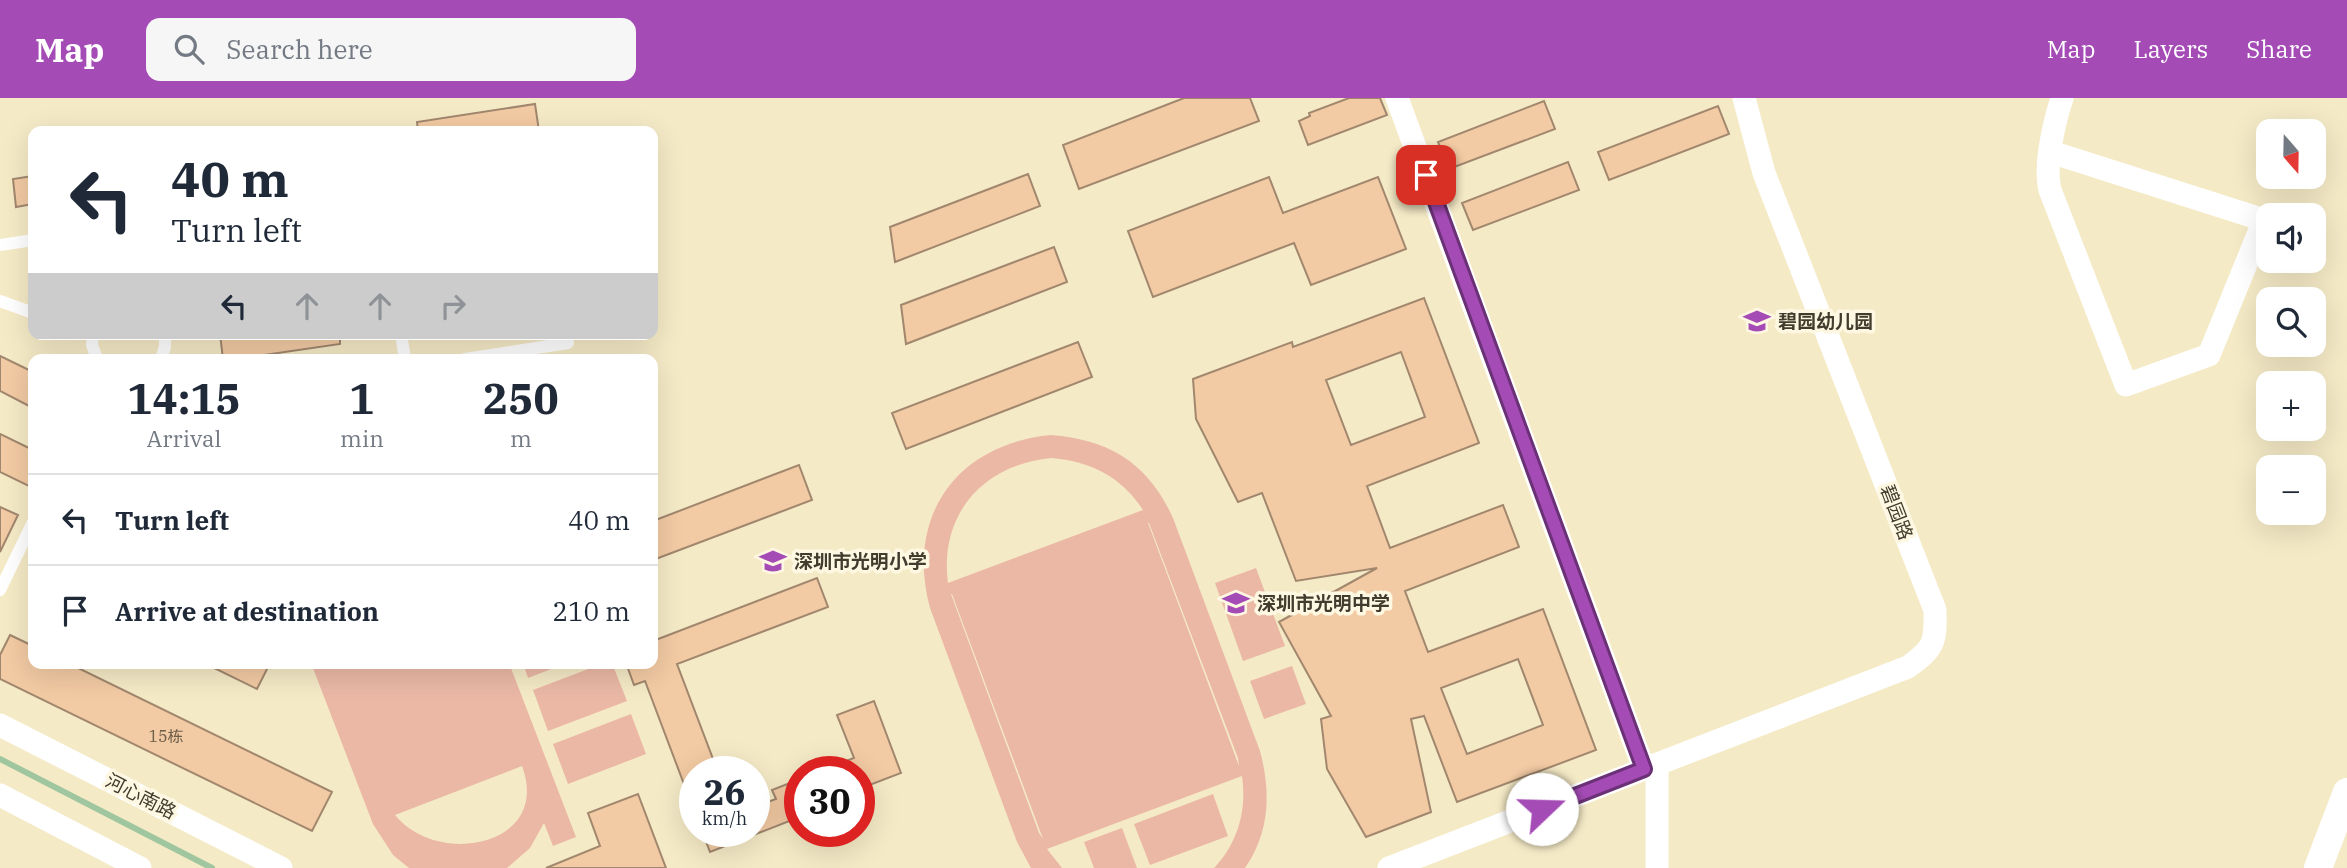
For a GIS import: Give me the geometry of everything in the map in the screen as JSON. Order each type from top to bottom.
[{"type":"street","points":[[1397,98],[1651,766],[1657,868]]},
{"type":"street","name":"碧园路","points":[[1389,868],[1908,667],[1928,653],[1936,633],[1935,610],[1765,173],[1744,98]]},
{"type":"street","points":[[2051,152],[2264,220],[2209,355],[2126,384],[2047,177],[2051,152],[2062,98]]},
{"type":"street","name":"河心南路","points":[[0,725],[281,868]]},
{"type":"street","points":[[2318,868],[2347,792]]},
{"type":"street","points":[[0,795],[139,868]]},
{"type":"lane","points":[[0,245],[28,241]]},
{"type":"lane","points":[[0,301],[28,311]]},
{"type":"lane","points":[[497,354],[568,343]]},
{"type":"lane","points":[[0,590],[28,532]]},
{"type":"shaded area","points":[[1051,435],[1091,442],[1109,449],[1139,469],[1163,499],[1173,518],[1264,766],[1267,797],[1264,826],[1245,868],[1214,868],[1229,848],[1239,825],[1243,801],[1242,776],[1047,849],[1062,868],[1031,868],[1017,842],[930,608],[924,575],[925,543],[933,515],[946,490],[965,469],[989,453],[1018,441]],"holes":[[[1051,458],[1079,463],[1104,473],[1125,488],[1143,510],[948,583],[947,558],[951,535],[959,515],[971,497],[986,482],[1005,471]],[[1148,523],[1238,758],[1239,766]],[[951,594],[1043,839],[1039,833]]]},
{"type":"shaded area","points":[[1256,568],[1285,646],[1243,661],[1215,583]]},
{"type":"shaded area","points":[[1292,666],[1306,704],[1264,719],[1250,681]]},
{"type":"shaded area","points":[[313,669],[511,669],[576,837],[553,846],[544,823],[530,848],[507,868],[409,868],[393,855],[373,824]],"holes":[[[522,766],[527,793],[521,815],[506,831],[486,840],[462,844],[437,841],[414,831],[395,815]]]},
{"type":"shaded area","points":[[525,669],[551,669],[528,678]]},
{"type":"shaded area","points":[[588,669],[614,669],[627,701],[548,731],[533,690]]},
{"type":"shaded area","points":[[631,714],[646,754],[568,784],[553,744]]},
{"type":"shaded area","points":[[1213,794],[1228,836],[1150,865],[1134,824]]},
{"type":"shaded area","points":[[1122,828],[1137,868],[1094,868],[1084,842]]},
{"type":"building","points":[[1184,98],[1250,98],[1259,121],[1079,189],[1063,145]]},
{"type":"building","points":[[1349,98],[1380,98],[1387,115],[1308,145],[1299,121],[1310,116],[1309,113]]},
{"type":"building","points":[[1544,101],[1555,129],[1449,169],[1438,142]]},
{"type":"building","points":[[535,104],[538,126],[417,126],[417,122]]},
{"type":"building","points":[[1718,106],[1729,134],[1609,180],[1598,152]]},
{"type":"building","points":[[1568,162],[1579,190],[1473,230],[1462,203]]},
{"type":"building","points":[[1028,174],[1040,206],[895,262],[890,227]]},
{"type":"building","points":[[28,177],[28,205],[16,207],[13,179]]},
{"type":"building","points":[[1269,177],[1283,213],[1378,177],[1406,249],[1311,285],[1294,243],[1153,297],[1128,231]]},
{"type":"building","points":[[1054,247],[1067,282],[906,344],[901,305]]},
{"type":"building","points":[[1424,298],[1479,443],[1367,486],[1390,548],[1503,505],[1519,547],[1405,591],[1428,652],[1543,609],[1596,750],[1457,802],[1424,716],[1411,719],[1431,812],[1366,837],[1327,769],[1321,719],[1331,716],[1279,622],[1377,568],[1296,581],[1262,493],[1238,502],[1196,419],[1193,379],[1292,342],[1293,347]],"holes":[[[1401,352],[1425,417],[1351,445],[1326,380]],[[1518,659],[1543,725],[1467,754],[1441,688]]]},
{"type":"building","points":[[221,340],[340,340],[340,344],[271,354],[222,354]]},
{"type":"building","points":[[1078,342],[1092,377],[906,449],[892,413]]},
{"type":"building","points":[[0,356],[28,370],[28,405],[0,391]]},
{"type":"building","points":[[0,434],[28,448],[28,486],[0,472]]},
{"type":"building","points":[[799,465],[812,500],[658,558],[658,519]]},
{"type":"building","points":[[0,507],[18,515],[0,552]]},
{"type":"building","points":[[817,578],[828,607],[677,664],[712,756],[679,756],[679,771],[645,681],[634,685],[628,669],[658,669],[658,639]]},
{"type":"building","points":[[10,635],[28,644],[28,669],[80,669],[332,792],[312,831],[0,679],[0,655]]},
{"type":"building","points":[[216,669],[267,669],[257,689]]},
{"type":"building","points":[[874,701],[901,773],[875,783],[875,756],[853,756],[837,715]]},
{"type":"building","points":[[784,785],[784,823],[770,829],[770,801],[776,799],[772,790]]},
{"type":"building","points":[[638,794],[666,868],[546,868],[600,846],[588,813]]},
{"type":"building","points":[[708,847],[723,847],[710,852]]},
{"type":"waterway","points":[[0,759],[212,868]]},
{"type":"place","name":"碧园幼儿园","points":[[1757,321]]},
{"type":"place","name":"深圳市光明小学","points":[[773,561]]},
{"type":"place","name":"深圳市光明中学","points":[[1236,603]]},
{"type":"route","points":[[1426,175],[1644,769],[1542,809]]}]
